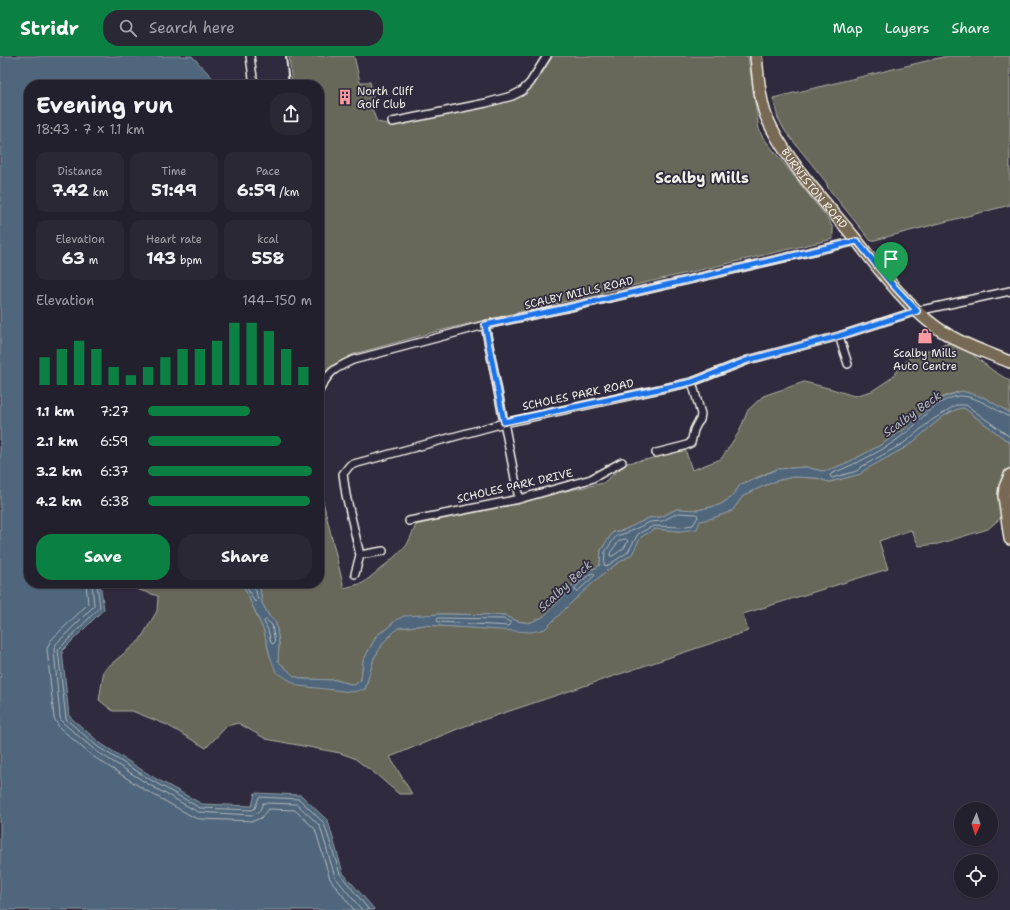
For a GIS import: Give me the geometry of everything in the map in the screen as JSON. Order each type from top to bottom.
[{"type":"main road","name":"BURNISTON ROAD","points":[[756,56],[762,100],[766,115],[780,145],[891,283],[917,311],[936,327],[964,344],[1010,362]]},
{"type":"main road","points":[[1010,475],[1005,487],[1004,496],[1010,539]]},
{"type":"street","points":[[250,56],[253,80]]},
{"type":"street","points":[[392,122],[486,103],[512,96],[522,91],[530,83],[546,56]]},
{"type":"street","name":"SCALBY MILLS ROAD","points":[[324,382],[329,374],[337,367],[353,360],[485,325],[566,308],[857,241]]},
{"type":"street","name":"SCHOLES PARK ROAD","points":[[355,574],[360,555],[343,474],[350,465],[504,422],[692,382],[748,360],[839,336],[917,311],[1010,291]]},
{"type":"street","points":[[485,325],[519,498]]},
{"type":"street","points":[[839,336],[848,364]]},
{"type":"street","points":[[656,453],[691,443],[694,430],[700,420],[701,414],[692,382]]},
{"type":"street","name":"SCHOLES PARK DRIVE","points":[[409,522],[519,498],[591,480],[622,462]]},
{"type":"street","points":[[360,555],[383,551]]},
{"type":"green space","name":"North Cliff Golf Club","points":[[289,56],[354,56],[360,82],[370,82],[373,95],[371,106],[377,122],[393,125],[507,102],[518,97],[531,88],[538,80],[553,56],[748,56],[759,129],[762,136],[828,219],[833,228],[833,239],[434,332],[354,354],[333,365],[324,375],[324,80],[291,80]]},
{"type":"green space","points":[[947,56],[1010,56],[1010,205],[871,241],[828,188],[826,182],[785,131],[778,118],[773,98]]},
{"type":"green space","points":[[949,343],[971,353],[992,370],[1010,381],[1010,413],[985,398],[962,391],[948,395],[937,400],[905,429],[879,446],[849,462],[829,470],[822,471],[806,467],[777,469],[741,484],[731,498],[719,505],[698,510],[677,509],[661,517],[649,518],[624,530],[613,532],[601,550],[600,565],[590,570],[577,580],[543,617],[529,623],[517,621],[504,615],[440,614],[396,620],[377,635],[363,661],[361,680],[354,685],[336,680],[303,679],[294,676],[278,661],[279,644],[276,623],[269,616],[262,603],[259,588],[324,588],[324,506],[344,588],[363,583],[390,561],[407,545],[416,525],[603,483],[627,463],[649,459],[685,449],[692,470],[721,459],[739,432],[748,410],[763,396],[804,382],[854,396],[872,391],[890,379],[911,356]]},
{"type":"green space","points":[[964,408],[1010,443],[1010,469],[1005,479],[1003,516],[988,529],[938,544],[919,546],[911,530],[879,541],[888,569],[743,614],[748,631],[465,726],[390,757],[412,794],[399,794],[354,758],[340,753],[266,739],[238,723],[227,726],[206,748],[167,725],[132,711],[113,711],[99,700],[104,670],[140,640],[157,611],[158,596],[136,588],[244,588],[264,631],[270,656],[300,686],[365,689],[374,658],[384,642],[398,628],[425,625],[491,629],[545,629],[606,571],[632,554],[640,537],[655,529],[680,531],[699,521],[732,511],[743,496],[779,480],[793,477],[817,478],[830,482],[860,474],[862,471],[906,447],[941,418],[956,410]]},
{"type":"water","points":[[0,56],[192,56],[214,80],[24,80],[24,588],[101,588],[104,609],[62,651],[69,716],[100,743],[153,777],[202,804],[252,806],[255,793],[301,795],[328,821],[343,873],[375,910],[0,910]]},
{"type":"water","points":[[962,391],[985,398],[1010,413],[1010,443],[964,408],[956,410],[941,418],[906,447],[863,471],[861,474],[829,482],[817,478],[793,477],[779,480],[743,496],[732,511],[700,521],[697,529],[680,531],[655,529],[641,537],[632,554],[606,571],[545,629],[531,632],[425,625],[398,628],[384,642],[374,658],[365,689],[352,692],[299,686],[276,672],[270,656],[264,631],[244,588],[260,589],[262,603],[269,616],[276,623],[279,644],[278,661],[294,676],[303,679],[336,680],[354,685],[361,680],[363,661],[377,635],[396,620],[404,616],[440,614],[504,615],[517,621],[529,623],[543,617],[577,580],[590,570],[600,565],[601,550],[613,532],[624,530],[649,518],[661,517],[677,509],[698,510],[719,505],[731,498],[741,484],[777,469],[806,467],[822,471],[829,470],[849,462],[879,446],[905,429],[937,400]]},
{"type":"railway","points":[[286,56],[288,80]]},
{"type":"place","name":"North Cliff Golf Club","points":[[345,97]]},
{"type":"place","name":"Scalby Mills Auto Centre","points":[[925,336]]},
{"type":"district","name":"Scalby Mills","points":[[702,178]]},
{"type":"route","points":[[857,241],[891,283],[917,311],[839,336],[748,360],[692,382],[504,422],[485,325],[566,308],[857,241]]},
{"type":"water label","name":"Scalby Beck","points":[[912,414]]},
{"type":"water label","name":"Scalby Beck","points":[[565,586]]}]
